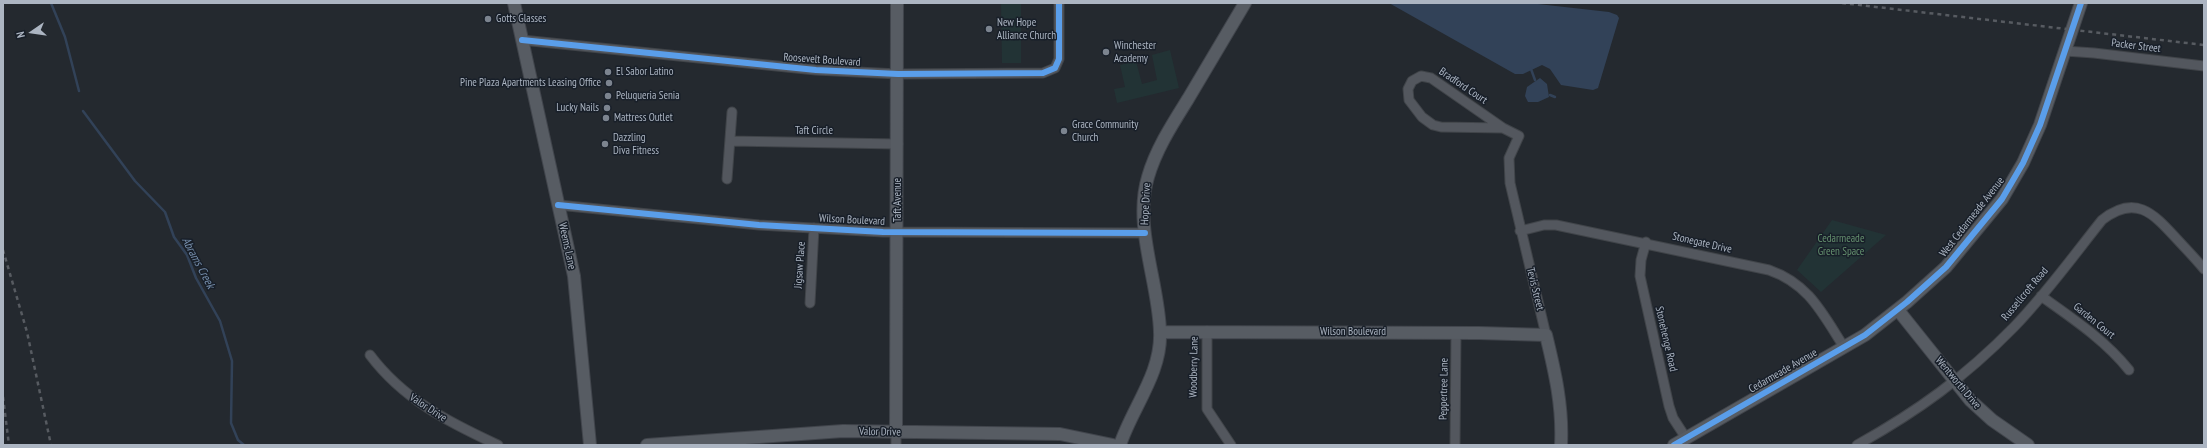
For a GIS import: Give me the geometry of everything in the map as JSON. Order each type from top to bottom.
[{"type":"street","name":"Weems Lane","points":[[514,3],[576,288],[590,445]]},
{"type":"street","name":"Taft Avenue","points":[[896,445],[898,232],[897,3]]},
{"type":"street","name":"Roosevelt Boulevard","points":[[522,40],[796,69],[898,74],[1048,73],[1057,66],[1059,59],[1059,3]]},
{"type":"street","name":"Hope Drive","points":[[1120,445],[1127,425],[1147,386],[1158,354],[1160,332],[1145,233],[1145,202],[1148,178],[1155,158],[1171,127],[1245,3]]},
{"type":"street","name":"West Cedarmeade Avenue","points":[[1898,310],[1946,267],[2002,199],[2032,144],[2082,3]]},
{"type":"street","name":"Packer Street","points":[[2065,51],[2204,66]]},
{"type":"street","name":"Bradford Court","points":[[1503,128],[1441,127],[1434,125],[1422,117],[1409,100],[1409,85],[1416,78],[1421,76],[1431,78],[1503,128],[1519,136]]},
{"type":"street","points":[[727,179],[732,112]]},
{"type":"street","name":"Tevis Street","points":[[1519,136],[1512,149],[1508,167],[1520,231],[1559,392],[1562,413],[1560,445]]},
{"type":"street","name":"Taft Circle","points":[[730,141],[898,144]]},
{"type":"street","name":"Wilson Boulevard","points":[[558,205],[759,225],[814,228],[898,232],[1145,233]]},
{"type":"street","name":"Russellcroft Road","points":[[1857,445],[1920,408],[1956,381],[2014,326],[2041,296],[2102,220],[2109,214],[2125,208],[2135,208],[2153,214],[2202,264]]},
{"type":"street","name":"Stonegate Drive","points":[[1520,231],[1544,225],[1556,225],[1646,242],[1769,270],[1785,276],[1798,284],[1812,298],[1844,347]]},
{"type":"street","name":"Jigsaw Place","points":[[810,303],[814,228]]},
{"type":"street","name":"Stonehenge Road","points":[[1646,242],[1641,260],[1640,276],[1669,406],[1679,428],[1686,438]]},
{"type":"street","name":"Garden Court","points":[[2041,296],[2101,341],[2118,356],[2129,370]]},
{"type":"street","name":"Cedarmeade Avenue","points":[[1674,445],[1844,347],[1898,310]]},
{"type":"street","name":"Wentworth Drive","points":[[1898,310],[1980,410],[2028,445]]},
{"type":"street","name":"Woodberry Lane","points":[[1207,331],[1207,409],[1231,445]]},
{"type":"street","name":"Wilson Boulevard","points":[[1160,332],[1456,332],[1546,335]]},
{"type":"street","name":"Peppertree Lane","points":[[1455,445],[1456,332]]},
{"type":"street","name":"Valor Drive","points":[[370,355],[390,380],[426,408],[498,445]]},
{"type":"street","name":"Valor Drive","points":[[647,445],[827,432],[1060,434],[1113,445]]},
{"type":"green space","points":[[1001,3],[1021,3],[1021,63],[1002,63]]},
{"type":"green space","points":[[1170,50],[1179,88],[1117,103],[1114,89],[1125,87],[1120,65],[1136,61],[1142,84],[1157,80],[1152,55]]},
{"type":"green space","name":"Cedarmeade Green Space","points":[[1832,220],[1886,235],[1821,292],[1797,270]]},
{"type":"water","points":[[1389,3],[1529,3],[1609,12],[1617,15],[1619,18],[1598,88],[1593,90],[1561,85],[1550,69],[1542,65],[1523,74],[1515,74]]},
{"type":"water","points":[[1540,78],[1547,84],[1549,97],[1538,102],[1528,102],[1525,96],[1527,87]]},
{"type":"waterway","name":"Abrams Creek","points":[[51,3],[65,37],[79,91]]},
{"type":"waterway","points":[[1531,69],[1535,80]]},
{"type":"waterway","points":[[1550,95],[1555,97]]},
{"type":"waterway","name":"Abrams Creek","points":[[83,111],[135,181],[165,212],[174,237],[187,255],[196,278],[220,321],[232,361],[231,423],[238,440],[244,445]]},
{"type":"railway","points":[[1842,3],[2204,45]]},
{"type":"railway","points":[[3,250],[27,332],[51,445]]},
{"type":"railway","points":[[3,397],[9,445]]},
{"type":"cycle path","points":[[522,40],[816,70],[898,74],[1043,73],[1055,68],[1059,59],[1059,3]]},
{"type":"cycle path","points":[[1674,445],[1865,335],[1907,302],[1946,267],[2002,199],[2023,163],[2040,125],[2081,3]]},
{"type":"cycle path","points":[[558,205],[759,225],[883,232],[1145,233]]},
{"type":"place","name":"Gotts Glasses","points":[[488,19]]},
{"type":"place","name":"New Hope Alliance Church","points":[[989,29]]},
{"type":"place","name":"Winchester Academy","points":[[1106,52]]},
{"type":"place","name":"El Sabor Latino","points":[[608,72]]},
{"type":"place","name":"Pine Plaza Apartments Leasing Office","points":[[609,83]]},
{"type":"place","name":"Peluqueria Senia","points":[[608,96]]},
{"type":"place","name":"Lucky Nails","points":[[607,108]]},
{"type":"place","name":"Mattress Outlet","points":[[606,118]]},
{"type":"place","name":"Grace Community Church","points":[[1064,131]]},
{"type":"place","name":"Dazzling Diva Fitness","points":[[605,144]]}]
